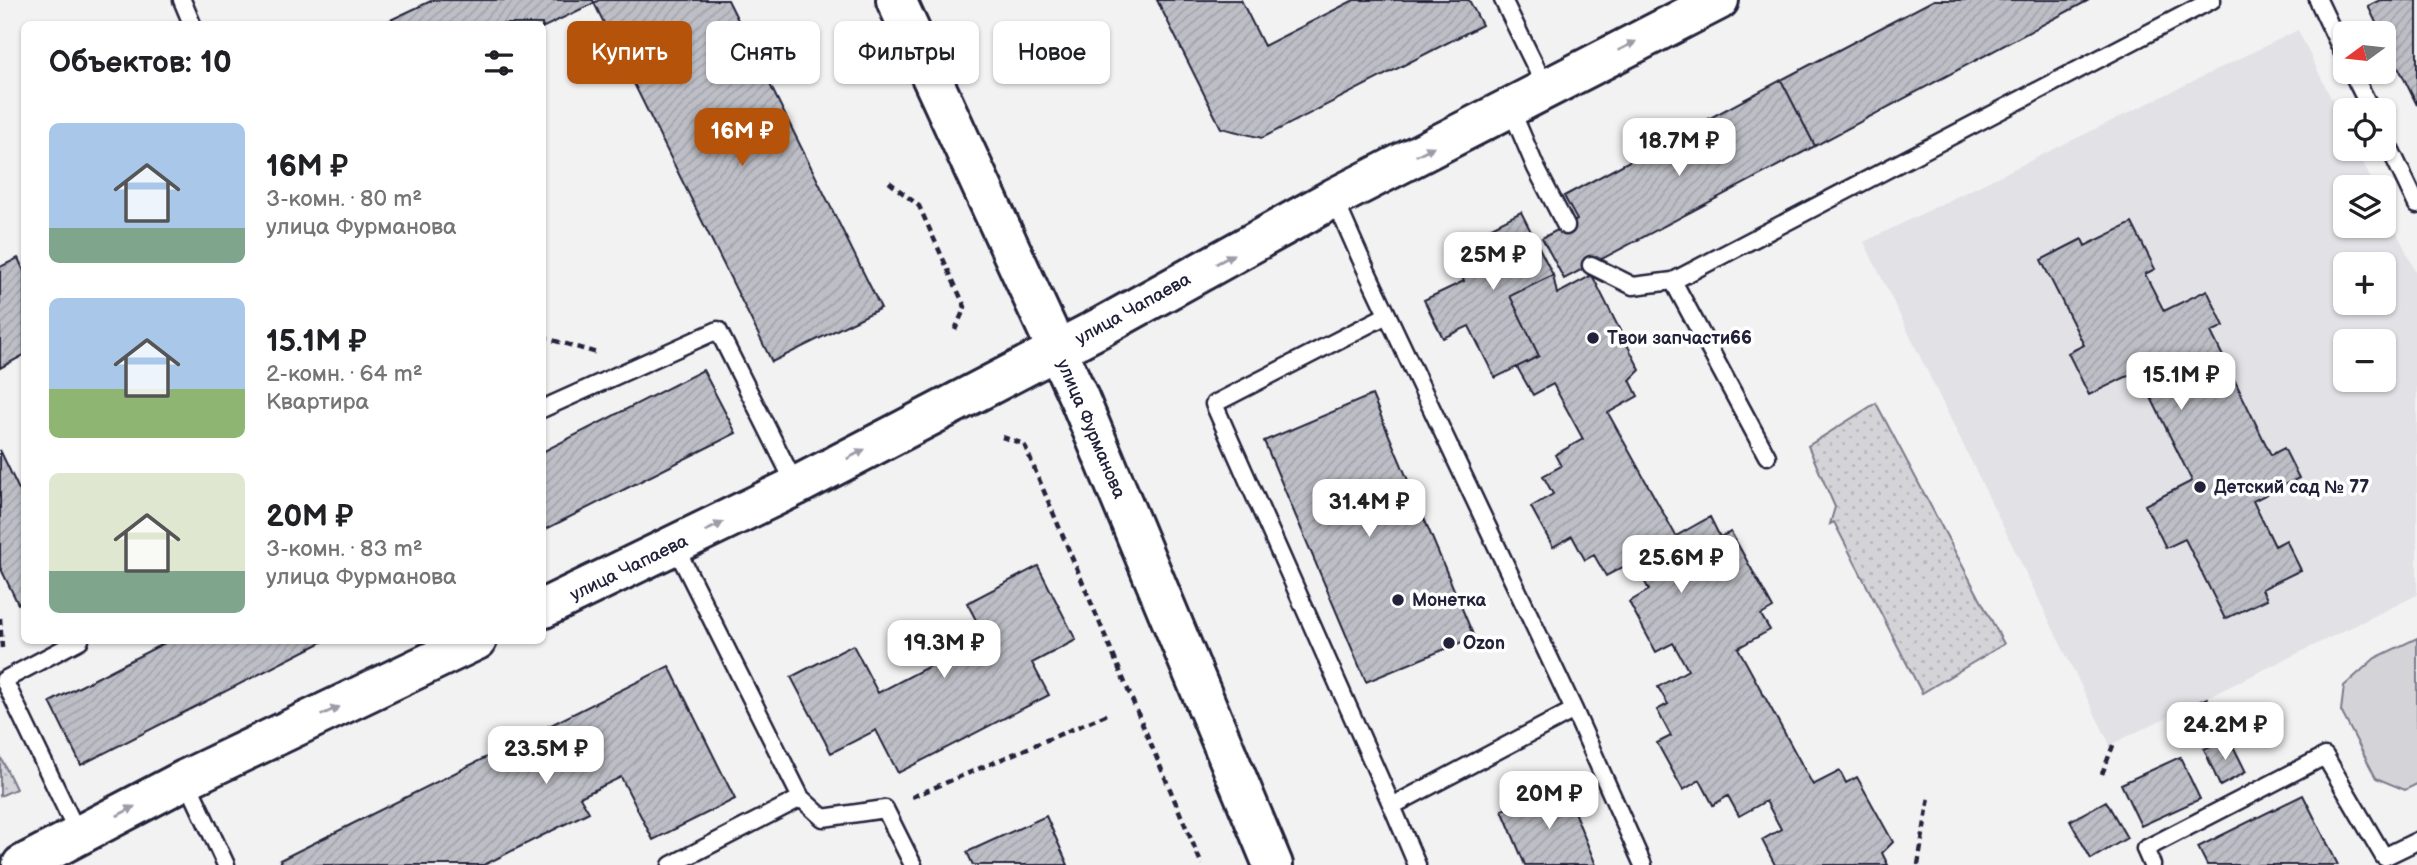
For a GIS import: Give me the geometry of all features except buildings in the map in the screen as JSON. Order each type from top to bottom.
[{"type":"main road","name":"улица Фурманова","points":[[896,0],[1079,398],[1273,865]]},
{"type":"main road","name":"улица Чапаева","points":[[546,608],[796,486],[1058,350],[1334,198],[1700,4]]},
{"type":"main road","points":[[22,865],[187,779],[469,644]]},
{"type":"lane","points":[[182,0],[191,21]]},
{"type":"lane","points":[[1503,0],[1546,88]]},
{"type":"lane","points":[[1591,265],[1633,286],[1673,281],[2212,0]]},
{"type":"lane","points":[[2318,0],[2333,32]]},
{"type":"lane","points":[[1510,107],[1536,168],[1566,226]]},
{"type":"lane","points":[[2396,161],[2417,205]]},
{"type":"lane","points":[[1334,198],[1574,709],[1643,865]]},
{"type":"lane","points":[[1673,281],[1767,456]]},
{"type":"lane","points":[[1387,315],[1214,404],[1417,865]]},
{"type":"lane","points":[[546,406],[718,330],[796,486]]},
{"type":"lane","points":[[675,546],[801,798],[823,818],[886,809],[913,865]]},
{"type":"lane","points":[[72,644],[4,680],[79,836]]},
{"type":"lane","points":[[1392,806],[1574,709]]},
{"type":"lane","points":[[2152,865],[2145,849],[2325,755],[2384,857],[2417,841]]},
{"type":"lane","points":[[187,779],[226,865]]},
{"type":"lane","points":[[671,865],[801,798]]},
{"type":"path","points":[[889,182],[919,206],[965,307],[955,330]]},
{"type":"path","points":[[1002,438],[1024,444],[1202,865]]},
{"type":"path","points":[[886,809],[1108,714]]},
{"type":"path","points":[[2102,774],[2115,743]]},
{"type":"path","points":[[1918,865],[1929,797]]},
{"type":"shaded area","name":"Детский сад № 77","points":[[2298,30],[2333,102],[2333,161],[2362,161],[2369,175],[2333,175],[2333,238],[2396,238],[2396,231],[2417,274],[2417,595],[2110,745],[1864,242]]},
{"type":"shaded area","points":[[1876,403],[2004,644],[1922,693],[1834,522],[1830,524],[1835,507],[1808,446]]},
{"type":"shaded area","points":[[2417,638],[2417,784],[2405,790],[2376,778],[2341,711],[2344,686],[2375,658]]},
{"type":"shaded area","points":[[0,756],[16,789],[0,796]]},
{"type":"place","name":"Твои запчасти66","points":[[1593,338]]},
{"type":"place","name":"Детский сад № 77","points":[[2200,487]]},
{"type":"place","name":"Монетка","points":[[1398,600]]},
{"type":"place","name":"Ozon","points":[[1449,643]]}]
